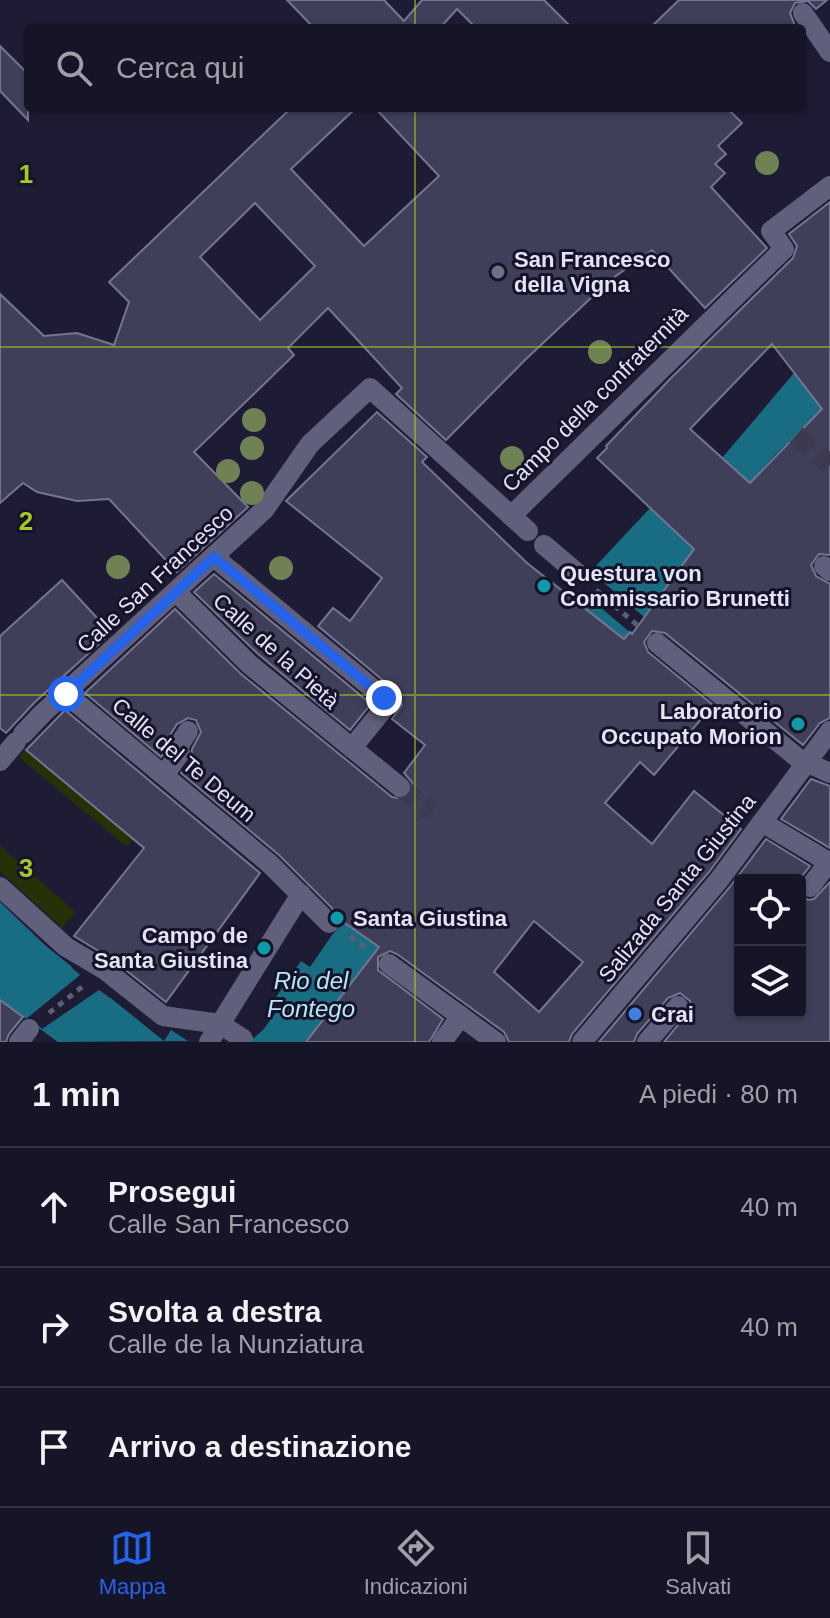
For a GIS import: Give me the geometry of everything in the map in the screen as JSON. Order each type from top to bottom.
[{"type":"street","points":[[798,6],[830,52]]},
{"type":"street","name":"Campo della confraternità","points":[[511,516],[784,249],[771,231],[830,186]]},
{"type":"street","name":"Calle San Francesco","points":[[0,761],[39,709],[66,694],[264,510],[310,444],[370,388],[511,516]]},
{"type":"street","points":[[511,516],[528,531]]},
{"type":"street","points":[[544,545],[577,573]]},
{"type":"street","points":[[214,557],[389,702],[349,746]]},
{"type":"street","name":"Calle de la Pietà","points":[[176,592],[249,664],[400,787]]},
{"type":"street","points":[[657,643],[799,759],[830,773]]},
{"type":"street","name":"Calle del Te Deum","points":[[66,694],[270,864],[329,923]]},
{"type":"street","points":[[164,775],[180,753],[178,747],[188,731]]},
{"type":"street","name":"Salizada Santa Giustina","points":[[593,1038],[719,880],[830,731]]},
{"type":"street","points":[[762,822],[829,863],[810,887]]},
{"type":"street","points":[[0,887],[66,947],[163,1016],[220,1024],[243,1039]]},
{"type":"street","points":[[209,1042],[301,894]]},
{"type":"street","points":[[389,964],[496,1042]]},
{"type":"street","points":[[647,1042],[678,1006]]},
{"type":"street","points":[[442,1042],[461,1016]]},
{"type":"path","points":[[597,591],[637,625]]},
{"type":"path","points":[[350,937],[363,946]]},
{"type":"path","points":[[57,1007],[71,996]]},
{"type":"green space","points":[[26,750],[135,837],[127,847],[19,757]]},
{"type":"green space","points":[[0,846],[75,912],[62,928],[0,871]]},
{"type":"water","name":"Rio del Fontego","points":[[794,373],[830,402],[775,455],[729,506],[643,619],[531,752],[308,1042],[249,1042],[263,1030],[283,1003],[276,997],[301,961],[310,967],[332,935],[372,890],[602,581],[591,571],[651,507],[722,458]]},
{"type":"water","points":[[0,902],[46,946],[164,1041],[171,1030],[188,1041],[58,1042],[0,1000]]},
{"type":"pier","points":[[588,569],[644,617],[633,635],[586,595],[597,581],[587,573]]},
{"type":"pier","points":[[75,965],[111,994],[110,998],[99,990],[42,1029],[39,1026],[36,1029],[26,1019],[80,975],[71,967]]},
{"type":"building","points":[[287,0],[384,0],[404,21],[422,0],[544,0],[568,24],[472,24],[457,9],[444,24],[310,24]]},
{"type":"building","points":[[679,0],[827,0],[816,9],[808,1],[795,3],[790,13],[794,24],[654,24]]},
{"type":"building","points":[[0,46],[24,70],[24,112],[28,112],[28,120],[0,91]]},
{"type":"building","points":[[287,112],[352,112],[291,169],[364,246],[439,176],[379,112],[731,112],[742,123],[718,146],[726,154],[715,164],[725,173],[711,187],[767,248],[705,308],[652,250],[609,281],[446,440],[396,394],[402,388],[328,308],[288,348],[294,355],[194,452],[248,507],[177,572],[109,499],[77,501],[37,492],[23,483],[0,503],[0,294],[44,336],[77,333],[114,345],[129,302],[109,282]],"holes":[[[255,203],[315,266],[260,320],[200,257]]]},
{"type":"building","points":[[830,202],[830,555],[819,554],[811,565],[816,576],[830,584],[830,718],[820,723],[803,745],[665,633],[652,631],[644,642],[648,652],[713,705],[654,775],[640,762],[605,803],[652,844],[694,791],[741,829],[709,872],[572,1034],[569,1042],[509,1042],[504,1032],[390,951],[378,957],[378,970],[443,1019],[429,1042],[306,1042],[379,947],[342,921],[279,855],[181,773],[191,760],[192,749],[201,732],[196,720],[188,718],[177,724],[161,757],[85,693],[175,609],[241,674],[392,797],[405,799],[413,788],[404,773],[425,745],[392,719],[402,705],[397,692],[318,626],[333,608],[350,621],[382,578],[286,501],[377,412],[427,457],[422,462],[527,563],[624,639],[630,632],[632,634],[694,549],[597,458],[671,378],[793,258],[797,246],[789,234]],"holes":[[[772,344],[822,409],[750,483],[690,429]],[[534,921],[583,962],[539,1012],[494,972]]]},
{"type":"building","points":[[214,574],[371,704],[350,730],[258,654],[194,592]]},
{"type":"building","points":[[62,580],[111,633],[34,703],[6,733],[0,728],[0,636]]},
{"type":"building","points":[[65,710],[260,873],[166,1002],[113,960],[74,936],[144,848],[26,750]]},
{"type":"building","points":[[811,779],[830,786],[830,848],[781,819]]},
{"type":"building","points":[[766,839],[810,866],[804,874],[740,874]]},
{"type":"building","points":[[734,881],[734,1018],[806,1018],[806,899],[814,899],[830,882],[830,1042],[664,1042],[691,1009],[690,1001],[680,993],[668,998],[637,1034],[634,1042],[599,1042]]},
{"type":"building","points":[[0,1000],[23,1017],[6,1042],[0,1042]]},
{"type":"tunnel","points":[[796,435],[830,465]]},
{"type":"tunnel","points":[[400,787],[432,812]]},
{"type":"place","name":"San Francesco della Vigna","points":[[498,272]]},
{"type":"place","name":"Questura von Commissario Brunetti","points":[[544,586]]},
{"type":"place","name":"Laboratorio Occupato Morion","points":[[798,724]]},
{"type":"place","name":"Santa Giustina","points":[[337,918]]},
{"type":"place","name":"Campo de Santa Giustina","points":[[264,948]]},
{"type":"place","name":"Crai","points":[[635,1014]]},
{"type":"route","points":[[66,694],[214,557],[384,698]]}]
